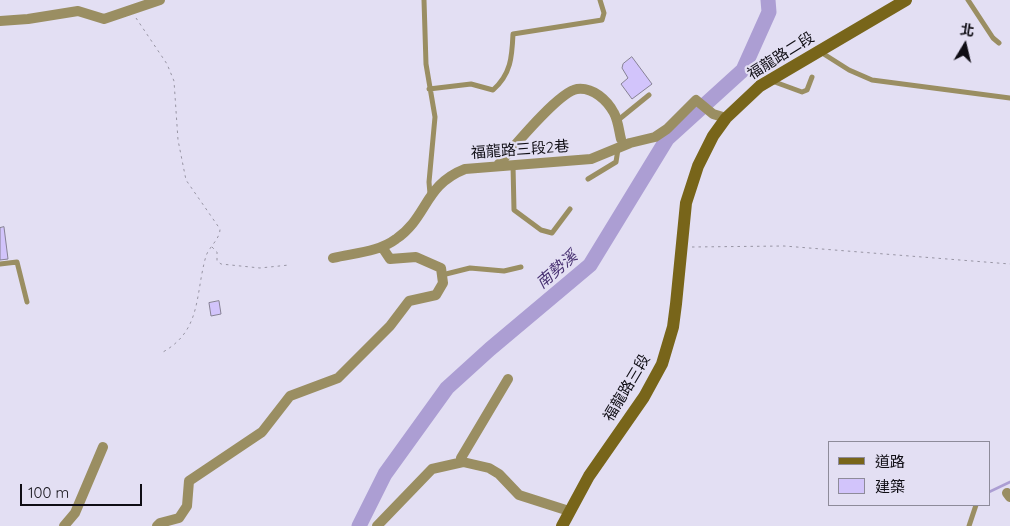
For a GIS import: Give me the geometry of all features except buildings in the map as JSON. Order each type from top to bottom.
[{"type":"main road","name":"福龍路二段","points":[[698,166],[713,136],[726,118],[743,100],[770,80],[906,0]]},
{"type":"main road","name":"福龍路三段","points":[[562,526],[589,476],[654,381],[662,364],[673,327],[686,203],[698,166]]},
{"type":"street","points":[[0,21],[28,20],[78,11],[104,19],[160,0]]},
{"type":"street","points":[[496,166],[541,117],[567,93],[578,89],[598,93],[614,113],[620,144]]},
{"type":"street","name":"福龍路三段2巷","points":[[333,258],[382,247],[396,240],[418,218],[430,194],[447,177],[456,173],[465,170],[513,164],[583,161],[620,144],[654,137],[667,129],[696,100],[713,114],[726,118]]},
{"type":"street","points":[[157,526],[160,522],[179,518],[187,506],[189,481],[262,432],[290,396],[338,378],[390,326],[409,301],[436,295],[443,282],[441,268],[416,256],[390,259],[382,247]]},
{"type":"street","points":[[463,462],[461,458],[508,379]]},
{"type":"street","points":[[64,526],[75,512],[103,447]]},
{"type":"street","points":[[377,526],[432,469],[463,462],[494,471],[519,495],[569,511]]},
{"type":"lane","points":[[424,0],[429,89],[435,117],[429,182],[430,194]]},
{"type":"lane","points":[[429,89],[471,84],[493,90],[504,80],[511,61],[513,34],[602,20],[604,13],[600,0]]},
{"type":"lane","points":[[968,0],[993,38],[999,43]]},
{"type":"lane","points":[[819,51],[849,70],[872,80],[1010,98]]},
{"type":"lane","points":[[770,80],[802,92],[807,90],[812,76]]},
{"type":"lane","points":[[616,122],[649,95]]},
{"type":"lane","points":[[588,179],[616,162],[620,144]]},
{"type":"lane","points":[[513,164],[514,210],[541,230],[552,233],[570,209]]},
{"type":"lane","points":[[0,264],[17,262],[27,302]]},
{"type":"lane","points":[[442,275],[470,268],[504,272],[521,268]]},
{"type":"lane","points":[[969,526],[976,506]]},
{"type":"path","points":[[133,10],[137,20],[167,64],[174,81],[178,140],[186,180],[220,229],[220,234],[206,255],[198,289],[194,319],[182,338],[163,352]]},
{"type":"path","points":[[211,246],[217,252],[217,261],[221,264],[260,268],[289,265]]},
{"type":"path","points":[[681,247],[784,246],[1010,264]]},
{"type":"waterway","name":"南勢溪","points":[[359,526],[385,474],[447,388],[490,349],[590,265],[667,139],[743,70],[769,12],[768,0]]},
{"type":"waterway","points":[[990,492],[1010,482]]}]
